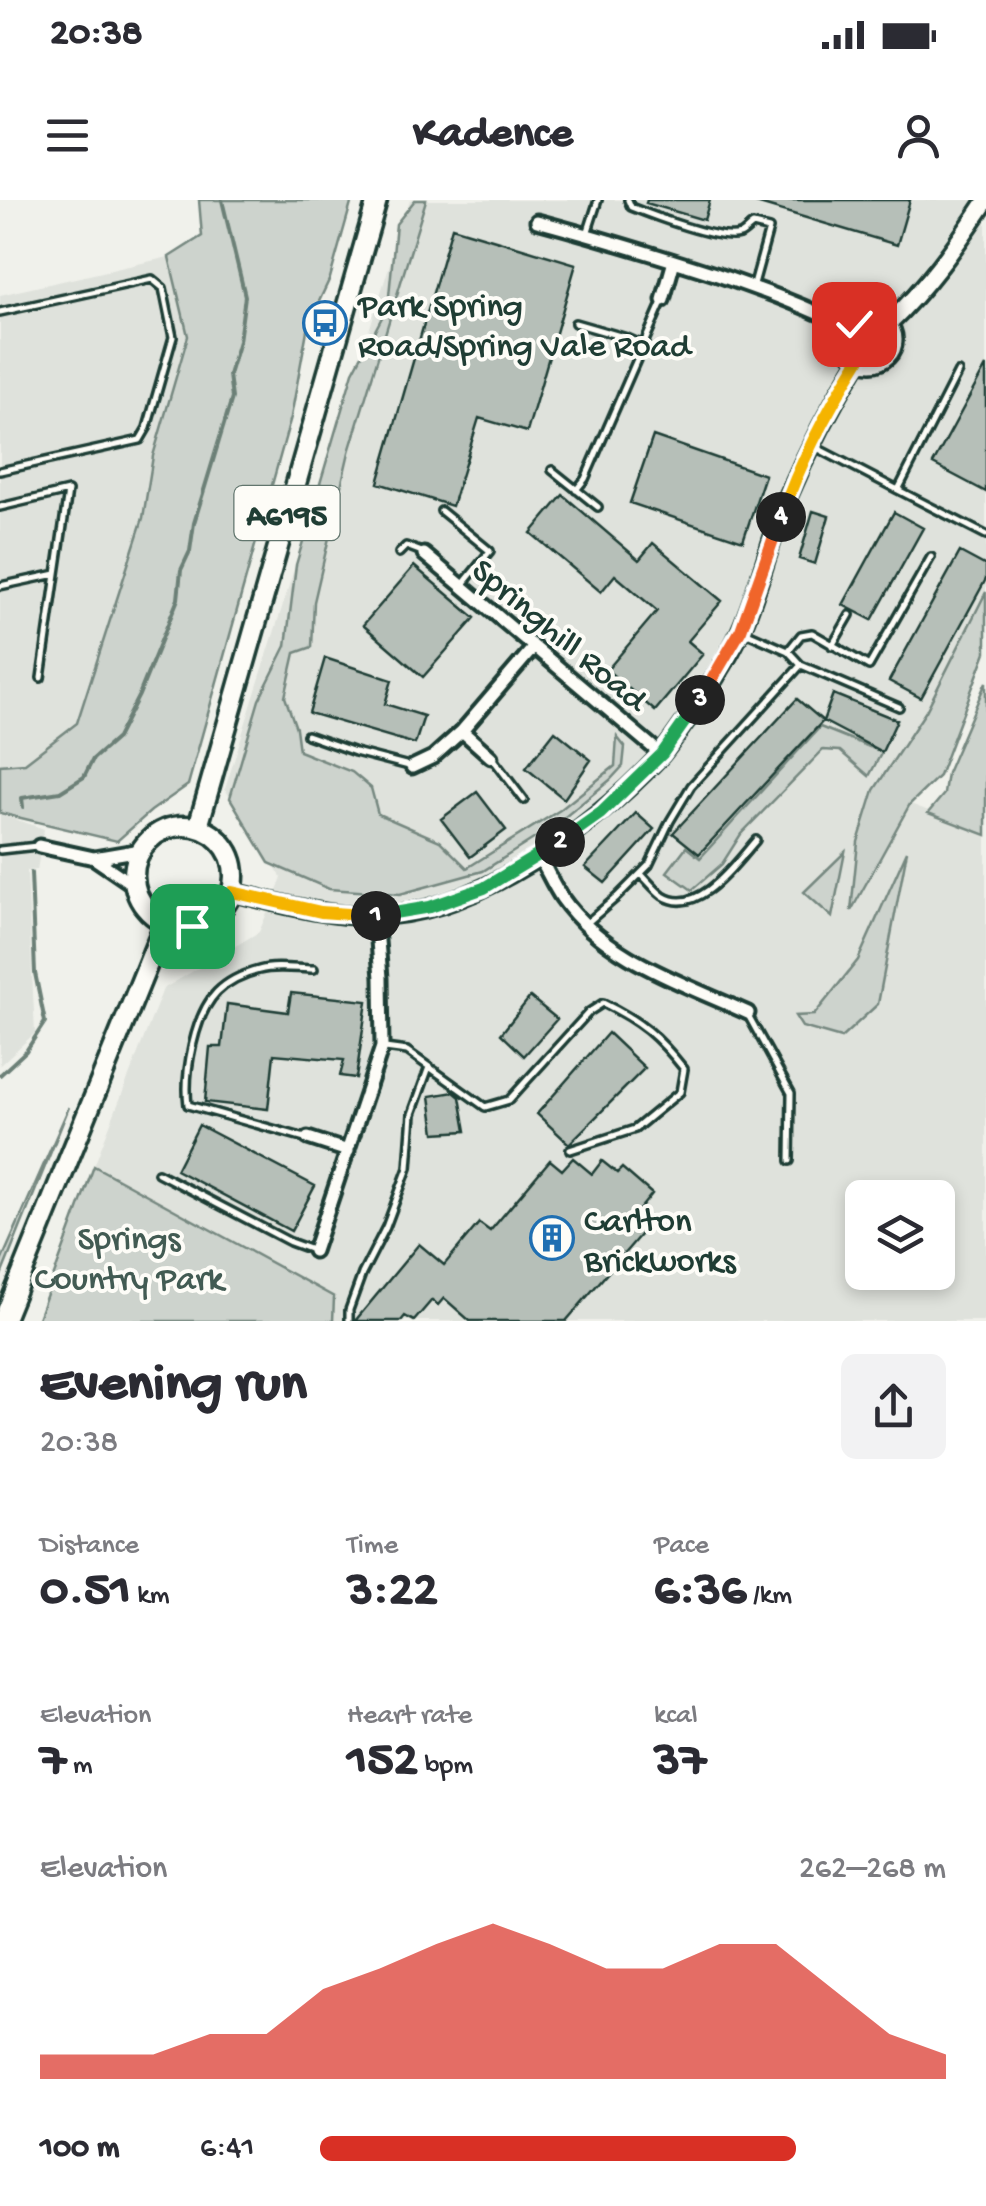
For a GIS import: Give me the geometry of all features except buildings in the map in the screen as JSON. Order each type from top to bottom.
[{"type":"main road","name":"A6195","points":[[198,827],[378,200]]},
{"type":"main road","points":[[182,825],[210,832],[221,841],[234,865],[235,878],[226,904],[205,922],[192,926],[165,922],[146,908],[135,886],[136,861],[141,850],[166,829],[182,825]]},
{"type":"main road","points":[[3,1321],[165,922]]},
{"type":"street","points":[[888,324],[950,255],[986,201]]},
{"type":"street","points":[[538,221],[753,287],[850,330]]},
{"type":"street","points":[[663,300],[674,261]]},
{"type":"street","points":[[870,317],[888,324],[894,336],[892,349],[878,362],[859,360],[850,350],[850,330],[859,320],[870,317]]},
{"type":"street","points":[[232,892],[321,912],[376,916],[430,907],[484,888],[539,857],[601,813],[662,754],[741,630],[786,503],[836,397],[859,360]]},
{"type":"street","name":"Springhill Road","points":[[424,554],[662,754]]},
{"type":"street","points":[[412,767],[433,757],[462,730],[534,647]]},
{"type":"street","points":[[462,730],[491,757]]},
{"type":"street","points":[[39,846],[94,858],[141,850]]},
{"type":"street","points":[[539,857],[562,898],[585,924],[622,954],[748,1013]]},
{"type":"street","points":[[94,858],[135,886]]},
{"type":"street","points":[[314,1251],[382,1047],[382,978],[376,916]]},
{"type":"street","points":[[308,1138],[348,1152]]},
{"type":"lane","points":[[587,234],[598,200]]},
{"type":"lane","points":[[628,200],[631,207],[667,221],[726,236],[740,235],[753,225],[769,229],[753,287]]},
{"type":"lane","points":[[0,312],[152,279],[163,288],[173,338],[140,440],[0,471]]},
{"type":"lane","points":[[576,490],[585,479],[663,300]]},
{"type":"lane","points":[[575,322],[643,345]]},
{"type":"lane","points":[[898,490],[958,372]]},
{"type":"lane","points":[[812,445],[986,535]]},
{"type":"lane","points":[[552,470],[598,507]]},
{"type":"lane","points":[[0,507],[68,491],[41,678]]},
{"type":"lane","points":[[441,511],[490,551],[462,585]]},
{"type":"lane","points":[[399,553],[406,546],[424,554]]},
{"type":"lane","points":[[788,652],[801,636],[812,634],[869,666],[931,557]]},
{"type":"lane","points":[[0,586],[56,574]]},
{"type":"lane","points":[[832,646],[850,615]]},
{"type":"lane","points":[[741,630],[788,652],[801,666],[899,707]]},
{"type":"lane","points":[[585,924],[650,865],[691,786],[801,666]]},
{"type":"lane","points":[[307,735],[412,767]]},
{"type":"lane","points":[[491,757],[524,800]]},
{"type":"lane","points":[[640,874],[664,896],[679,902],[696,900],[756,840]]},
{"type":"lane","points":[[0,850],[39,846]]},
{"type":"lane","points":[[308,1138],[188,1106],[186,1090],[197,1032],[215,994],[236,978],[263,968],[314,970]]},
{"type":"lane","points":[[382,1047],[407,1051],[485,1107],[509,1100],[589,1012],[603,1003],[629,1016],[662,1040],[684,1068],[680,1092],[635,1129],[570,1150]]},
{"type":"lane","points":[[748,1013],[791,1093],[790,1162]]},
{"type":"lane","points":[[349,1321],[362,1274],[408,1168],[412,1114],[429,1067]]},
{"type":"lane","points":[[158,1173],[314,1251]]},
{"type":"shaded area","points":[[410,200],[986,200],[986,592],[926,711],[874,790],[986,833],[986,1321],[333,1321],[334,1297],[94,1166],[163,989],[259,932],[282,878],[225,789]]},
{"type":"shaded area","points":[[169,257],[188,336],[153,456],[143,518],[77,723],[25,763],[0,765],[0,295]]},
{"type":"shaded area","points":[[0,814],[44,829],[37,870],[27,871],[35,1033],[0,1065]]},
{"type":"green space","points":[[199,200],[352,200],[330,278],[308,325],[291,417],[188,785],[117,841],[0,813],[0,765],[25,763],[77,723],[143,518],[153,456],[188,336],[169,257],[202,236]]},
{"type":"green space","points":[[415,200],[426,200],[349,452],[314,602],[312,647],[295,653],[285,697],[299,751],[352,772],[371,788],[378,814],[440,841],[467,868],[560,810],[615,766],[617,737],[625,747],[623,766],[554,826],[483,871],[400,894],[329,889],[269,863],[230,798],[259,700],[286,646],[296,565],[353,372],[388,306],[396,224]]},
{"type":"green space","points":[[986,592],[986,652],[939,776],[910,804],[851,911],[858,842],[874,790],[926,711]]},
{"type":"green space","points":[[986,682],[986,835],[928,813],[944,794],[947,773]]},
{"type":"green space","points":[[820,727],[882,752],[869,776],[840,751],[823,750],[741,834],[722,864],[692,890],[667,872],[686,847],[700,858]]},
{"type":"green space","points":[[907,851],[878,1004],[841,1038],[802,1027],[795,1016],[814,1015],[858,960]]},
{"type":"green space","points":[[845,852],[832,917],[804,892]]},
{"type":"green space","points":[[69,1107],[0,1278],[0,1264]]},
{"type":"green space","name":"Springs Country Park","points":[[94,1166],[334,1297],[333,1321],[37,1321]]},
{"type":"waterway","points":[[23,807],[22,798],[60,792],[84,777],[93,759],[117,738],[178,599],[181,570],[190,551],[194,523],[232,398],[229,375],[239,341],[245,296],[222,200]]},
{"type":"waterway","points":[[0,1075],[26,1051],[45,1022],[35,973],[31,873]]},
{"type":"place","name":"Park Spring Road/Spring Vale Road","points":[[325,323]]},
{"type":"place","name":"Carlton Brickworks","points":[[552,1238]]},
{"type":"route","points":[[192,926],[217,914],[232,892],[321,912],[376,916],[430,907],[484,888],[539,857],[601,813],[662,754],[726,659],[741,630],[786,503],[836,397],[859,360],[848,343],[854,324]]}]
